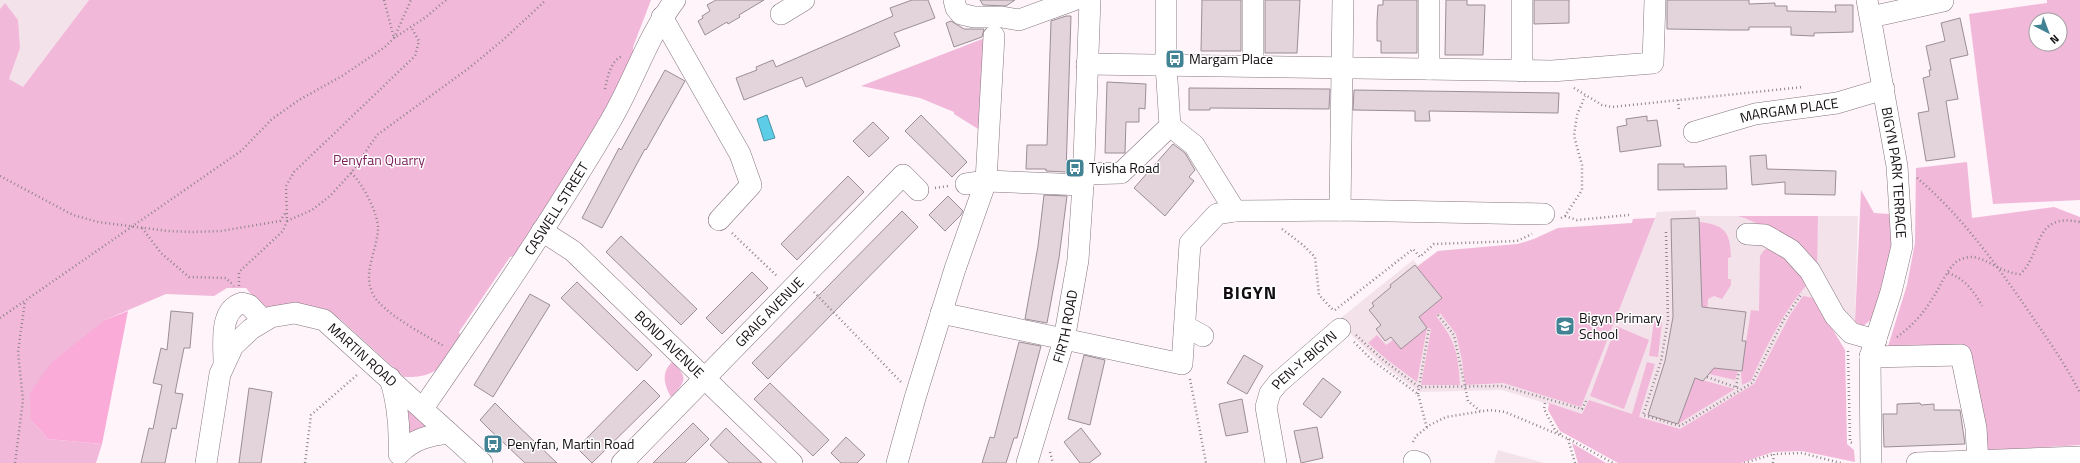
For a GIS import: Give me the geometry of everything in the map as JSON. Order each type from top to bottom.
[{"type":"street","name":"CASWELL STREET","points":[[423,408],[461,354],[542,231],[612,119],[662,17],[674,0]]},
{"type":"street","points":[[781,14],[804,0]]},
{"type":"street","points":[[954,0],[956,8],[961,14],[974,17],[1002,17],[1019,20],[1074,0]]},
{"type":"street","points":[[1083,179],[1090,0]]},
{"type":"street","points":[[1166,0],[1166,65],[1170,126],[1194,145],[1235,211]]},
{"type":"street","points":[[1253,0],[1253,66]]},
{"type":"street","points":[[1340,210],[1343,0]]},
{"type":"street","points":[[1429,69],[1430,0]]},
{"type":"street","points":[[1522,0],[1522,71]]},
{"type":"street","points":[[1087,64],[1552,71],[1653,63],[1655,0]]},
{"type":"street","points":[[1869,9],[1944,1]]},
{"type":"street","name":"BIGYN PARK TERRACE","points":[[1869,9],[1897,166],[1902,246],[1891,292],[1873,348],[1870,463]]},
{"type":"street","points":[[662,17],[740,154],[751,185],[719,220]]},
{"type":"street","points":[[897,463],[941,313],[976,182],[994,36]]},
{"type":"street","name":"MARGAM PLACE","points":[[1694,132],[1755,114],[1837,103],[1884,89]]},
{"type":"street","points":[[976,182],[1083,179],[1122,173],[1170,126]]},
{"type":"street","name":"GRAIG AVENUE","points":[[622,463],[903,175],[918,190]]},
{"type":"street","name":"FIRTH ROAD","points":[[1027,463],[1064,340],[1078,260],[1083,179]]},
{"type":"street","points":[[941,313],[1182,364],[1190,243],[1217,214],[1235,211],[1340,210],[1551,217]]},
{"type":"street","name":"BOND AVENUE","points":[[542,231],[573,251],[792,463]]},
{"type":"street","points":[[1746,234],[1765,236],[1791,250],[1810,272],[1835,316],[1851,333],[1873,348],[1961,355],[1976,428],[1978,462]]},
{"type":"street","points":[[206,463],[222,368],[226,322],[231,309],[242,303],[249,305],[264,321]]},
{"type":"street","name":"MARTIN ROAD","points":[[222,368],[233,346],[251,329],[271,317],[295,313],[324,320],[390,378],[482,463]]},
{"type":"street","name":"PEN-Y-BIGYN","points":[[1276,463],[1266,407],[1270,393],[1278,383],[1343,325]]},
{"type":"street","points":[[1184,326],[1202,336]]},
{"type":"street","points":[[390,378],[397,400],[400,433],[398,458]]},
{"type":"street","points":[[398,458],[407,446],[418,440],[433,434],[449,433]]},
{"type":"street","points":[[1917,463],[1978,462],[2080,456]]},
{"type":"path","points":[[384,0],[394,38]]},
{"type":"path","points":[[394,38],[411,0]]},
{"type":"path","points":[[0,318],[135,226],[241,151],[272,119],[300,100],[342,76],[385,47],[394,38],[446,0]]},
{"type":"path","points":[[287,221],[312,210],[330,196],[351,173],[377,135],[469,68],[504,40],[546,0]]},
{"type":"path","points":[[238,294],[239,272],[283,231],[287,221],[286,186],[294,172],[416,56],[419,41],[411,27]]},
{"type":"path","points":[[1552,71],[1585,96],[1602,105],[1612,107],[1808,86]]},
{"type":"path","points":[[1565,216],[1582,190],[1582,165],[1574,136],[1577,115],[1585,96]]},
{"type":"path","points":[[1678,100],[1679,110]]},
{"type":"path","points":[[351,173],[359,179],[379,228],[368,279],[373,295],[380,305],[422,334],[461,354]]},
{"type":"path","points":[[1914,175],[1934,193],[1999,269],[2064,363],[2080,393]]},
{"type":"path","points":[[0,176],[73,215],[98,222],[142,228],[168,231],[221,231],[280,221],[286,212]]},
{"type":"path","points":[[918,190],[976,182]]},
{"type":"path","points":[[1257,211],[1303,245],[1314,257],[1319,295],[1372,360],[1418,394]]},
{"type":"path","points":[[1551,217],[1565,216],[1577,220],[1629,215]]},
{"type":"path","points":[[1873,348],[1890,341],[1908,328],[1932,300],[1953,264],[1963,258],[1973,257],[2010,274],[2020,274],[2028,268],[2039,237],[2049,227],[2058,221],[2069,219],[2080,222]]},
{"type":"path","points":[[719,220],[780,279]]},
{"type":"path","points":[[142,228],[161,253],[189,277],[226,278],[236,289]]},
{"type":"path","points":[[1343,325],[1413,249],[1420,257],[1434,244],[1517,242],[1534,232]]},
{"type":"path","points":[[1666,232],[1668,320],[1661,361],[1643,415],[1680,426],[1752,383],[1783,321],[1806,289]]},
{"type":"path","points":[[1948,273],[1959,276],[1976,296],[1982,306]]},
{"type":"path","points":[[810,287],[915,398]]},
{"type":"path","points":[[15,463],[24,400],[18,352],[25,300]]},
{"type":"path","points":[[1438,315],[1454,335],[1460,360],[1464,388],[1468,400],[1481,412]]},
{"type":"path","points":[[1343,325],[1382,359],[1419,387],[1464,388],[1503,386],[1582,409],[1586,399]]},
{"type":"path","points":[[1427,428],[1418,394],[1429,328]]},
{"type":"path","points":[[1182,364],[1188,370],[1206,463]]},
{"type":"path","points":[[1736,387],[1739,371]]},
{"type":"path","points":[[305,463],[311,415],[358,374]]},
{"type":"path","points":[[1707,377],[1742,389]]},
{"type":"path","points":[[1546,402],[1544,409],[1555,430],[1613,463]]},
{"type":"path","points":[[1417,462],[1411,448],[1416,436],[1427,428],[1446,417],[1490,410],[1505,412],[1569,439]]},
{"type":"path","points":[[1569,439],[1575,463]]},
{"type":"path","points":[[1744,463],[1774,454],[1802,453],[1841,463]]},
{"type":"path","points":[[1773,463],[1774,454]]},
{"type":"shaded area","points":[[0,0],[89,0],[23,88],[9,79],[20,48],[5,3],[0,9]]},
{"type":"shaded area","name":"Bigyn Primary School","points":[[1696,210],[1696,216],[1858,216],[1855,322],[1835,332],[1815,298],[1777,377],[1677,443],[1502,390],[1419,392],[1379,362],[1337,321],[1413,260],[1418,265],[1438,251],[1518,244],[1534,239],[1558,228],[1632,223],[1633,219],[1655,218],[1657,212]]},
{"type":"shaded area","points":[[128,311],[102,444],[48,439],[31,420],[30,393],[51,363],[105,320]]},
{"type":"shaded area","points":[[1498,450],[1544,463],[1494,463]]},
{"type":"green space","name":"Penyfan Quarry","points":[[89,0],[651,0],[633,47],[633,61],[629,74],[518,255],[510,257],[459,332],[462,340],[439,368],[424,375],[404,377],[340,319],[321,309],[301,304],[268,308],[258,303],[246,288],[227,288],[214,296],[166,294],[105,320],[31,420],[48,439],[102,444],[96,463],[0,463],[0,9],[5,3],[18,20],[20,48],[9,79],[23,87]]},
{"type":"green space","points":[[2047,0],[2080,0],[2080,200],[1993,204],[1969,14],[2047,3]]},
{"type":"green space","points":[[990,36],[983,132],[954,114],[954,112],[920,98],[861,86]]},
{"type":"green space","points":[[1967,162],[1972,218],[2054,207],[2080,217],[2080,445],[1985,451],[1967,350],[1886,353],[1907,285],[1915,243],[1916,168]]},
{"type":"green space","points":[[1861,190],[1874,213],[1890,214],[1892,243],[1885,279],[1872,319],[1863,326],[1855,322]]},
{"type":"green space","points":[[1738,216],[1818,216],[1817,272],[1790,246],[1772,232]]},
{"type":"green space","points":[[1655,218],[1581,407],[1503,383],[1465,385],[1462,360],[1456,334],[1440,313],[1436,316],[1448,333],[1455,348],[1460,385],[1421,385],[1431,329],[1427,328],[1419,317],[1442,298],[1417,267],[1438,251],[1518,244],[1534,239],[1558,228],[1632,223],[1633,219]]},
{"type":"green space","points":[[1699,222],[1715,225],[1724,231],[1729,241],[1731,257],[1728,258],[1728,279],[1731,279],[1731,285],[1722,299],[1714,296],[1708,299],[1707,317],[1702,314]]},
{"type":"green space","points":[[1772,247],[1811,280],[1784,315],[1763,354],[1751,381],[1742,385],[1741,374],[1751,310],[1759,311],[1760,256],[1764,250]]},
{"type":"green space","points":[[1803,296],[1814,298],[1845,350],[1847,444],[1854,450],[1855,462],[1802,451],[1773,452],[1741,463],[1618,463],[1560,431],[1548,410],[1549,403],[1582,414],[1589,400],[1632,414],[1647,362],[1655,364],[1639,417],[1680,429],[1754,384],[1790,315]]},
{"type":"green space","points":[[1654,321],[1662,322],[1658,357],[1649,356]]},
{"type":"green space","points":[[1616,326],[1649,340],[1624,409],[1590,396]]},
{"type":"green space","points":[[1427,328],[1417,382],[1386,359],[1368,343],[1377,335],[1386,345],[1393,340],[1401,349]]},
{"type":"green space","points":[[672,362],[681,372],[684,380],[671,397],[665,383],[665,374]]},
{"type":"green space","points":[[1709,367],[1738,371],[1735,380],[1709,374],[1710,373],[1707,371]]},
{"type":"green space","points":[[1695,378],[1735,389],[1678,424]]},
{"type":"green space","points":[[407,408],[427,426],[427,428],[409,437]]},
{"type":"green space","points":[[1572,443],[1606,463],[1578,463]]},
{"type":"water","points":[[767,115],[775,138],[764,141],[757,119]]},
{"type":"building","points":[[716,0],[764,0],[739,15],[740,17],[728,24],[727,22],[705,35],[698,21],[703,18],[702,16],[710,11],[707,5]]},
{"type":"building","points":[[912,0],[928,0],[935,18],[894,33],[900,46],[806,87],[802,77],[744,100],[736,78],[757,70],[756,67],[773,60],[776,67],[893,16],[890,8]]},
{"type":"building","points":[[980,0],[1015,0],[1006,6],[983,5]]},
{"type":"building","points":[[1202,0],[1241,0],[1241,51],[1201,51]]},
{"type":"building","points":[[1265,0],[1300,0],[1297,53],[1265,53]]},
{"type":"building","points":[[1383,0],[1417,0],[1417,53],[1381,53],[1381,41],[1377,41],[1377,21],[1378,5],[1383,5]]},
{"type":"building","points":[[1446,0],[1467,0],[1467,5],[1485,5],[1483,55],[1445,55]]},
{"type":"building","points":[[1534,0],[1569,0],[1569,23],[1534,24]]},
{"type":"building","points":[[1667,0],[1749,0],[1749,4],[1775,3],[1775,6],[1787,6],[1787,11],[1836,12],[1835,5],[1853,5],[1853,32],[1814,33],[1814,36],[1791,35],[1791,27],[1749,27],[1749,30],[1667,29]]},
{"type":"building","points":[[1066,16],[1071,16],[1066,172],[1046,171],[1046,169],[1026,169],[1027,145],[1047,145],[1051,21]]},
{"type":"building","points":[[1960,18],[1968,55],[1950,59],[1958,99],[1946,101],[1955,157],[1926,161],[1918,113],[1929,111],[1923,78],[1930,76],[1929,70],[1931,70],[1926,46],[1945,41],[1941,23]]},
{"type":"building","points":[[951,21],[964,29],[984,29],[982,37],[954,47],[946,23]]},
{"type":"building","points":[[665,70],[685,81],[646,150],[645,149],[602,228],[582,218],[619,148],[621,150]]},
{"type":"building","points":[[1107,82],[1146,84],[1145,109],[1139,108],[1139,122],[1126,122],[1125,153],[1105,153]]},
{"type":"building","points":[[1189,88],[1330,89],[1329,109],[1210,108],[1210,110],[1189,110]]},
{"type":"building","points":[[1354,90],[1559,93],[1558,113],[1429,111],[1430,121],[1415,121],[1415,111],[1353,110]]},
{"type":"building","points":[[921,115],[967,162],[952,177],[905,131]]},
{"type":"building","points":[[1647,116],[1647,121],[1657,120],[1661,146],[1620,152],[1617,127],[1627,125],[1626,119]]},
{"type":"building","points":[[873,122],[889,138],[869,157],[853,141]]},
{"type":"building","points":[[1173,144],[1185,153],[1195,170],[1189,177],[1194,181],[1165,216],[1134,188]]},
{"type":"building","points":[[1766,155],[1767,169],[1836,171],[1835,195],[1785,194],[1785,182],[1752,185],[1750,156]]},
{"type":"building","points":[[1658,164],[1684,164],[1684,167],[1726,166],[1727,189],[1658,190]]},
{"type":"building","points":[[848,176],[864,192],[797,260],[781,244]]},
{"type":"building","points":[[1044,195],[1067,196],[1059,258],[1047,323],[1025,319],[1038,246]]},
{"type":"building","points":[[948,196],[963,211],[945,231],[929,215]]},
{"type":"building","points":[[902,211],[918,227],[768,379],[752,363]]},
{"type":"building","points":[[1699,218],[1702,307],[1746,312],[1742,341],[1746,341],[1742,371],[1714,368],[1703,381],[1695,378],[1678,424],[1648,415],[1665,361],[1673,317],[1671,219]]},
{"type":"building","points":[[621,236],[697,309],[681,325],[606,252]]},
{"type":"building","points":[[1415,265],[1442,298],[1419,317],[1427,328],[1401,349],[1391,337],[1385,341],[1376,329],[1381,325],[1369,310],[1374,306],[1372,303],[1391,287],[1390,285]]},
{"type":"building","points":[[752,272],[768,288],[722,334],[706,318]]},
{"type":"building","points":[[577,282],[652,355],[637,371],[561,298]]},
{"type":"building","points":[[530,294],[550,305],[493,397],[474,385]]},
{"type":"building","points":[[171,311],[193,313],[190,348],[184,348],[175,393],[183,394],[176,429],[172,428],[165,463],[141,463],[149,428],[153,429],[162,385],[153,383],[161,348],[167,350]]},
{"type":"building","points":[[1019,342],[1041,346],[1017,438],[1014,438],[1006,463],[982,463],[990,437],[994,438]]},
{"type":"building","points":[[1084,355],[1105,360],[1090,425],[1068,419]]},
{"type":"building","points":[[1244,355],[1263,366],[1247,394],[1227,383]]},
{"type":"building","points":[[1323,378],[1341,392],[1321,418],[1303,404]]},
{"type":"building","points":[[644,380],[660,396],[592,463],[577,448]]},
{"type":"building","points":[[770,383],[829,440],[813,456],[754,399]]},
{"type":"building","points":[[249,388],[272,392],[261,463],[239,463]]},
{"type":"building","points":[[1242,399],[1248,432],[1226,436],[1219,404]]},
{"type":"building","points":[[495,403],[557,463],[525,463],[489,429],[480,420]]},
{"type":"building","points":[[1920,403],[1921,405],[1934,404],[1934,410],[1960,410],[1965,444],[1884,447],[1883,414],[1897,414],[1897,404]]},
{"type":"building","points":[[693,423],[709,439],[685,463],[653,463]]},
{"type":"building","points":[[1317,427],[1323,458],[1301,463],[1294,431]]},
{"type":"building","points":[[726,428],[762,463],[729,463],[710,445]]},
{"type":"building","points":[[1081,428],[1101,454],[1089,463],[1080,463],[1064,442]]},
{"type":"building","points":[[846,437],[865,455],[857,463],[841,463],[831,453]]},
{"type":"place","name":"Margam Place","points":[[1175,59]]},
{"type":"place","name":"Tyisha Road","points":[[1075,168]]},
{"type":"place","name":"Bigyn Primary School","points":[[1565,326]]},
{"type":"place","name":"Penyfan, Martin Road","points":[[493,444]]},
{"type":"district","name":"BIGYN","points":[[1250,293]]}]
